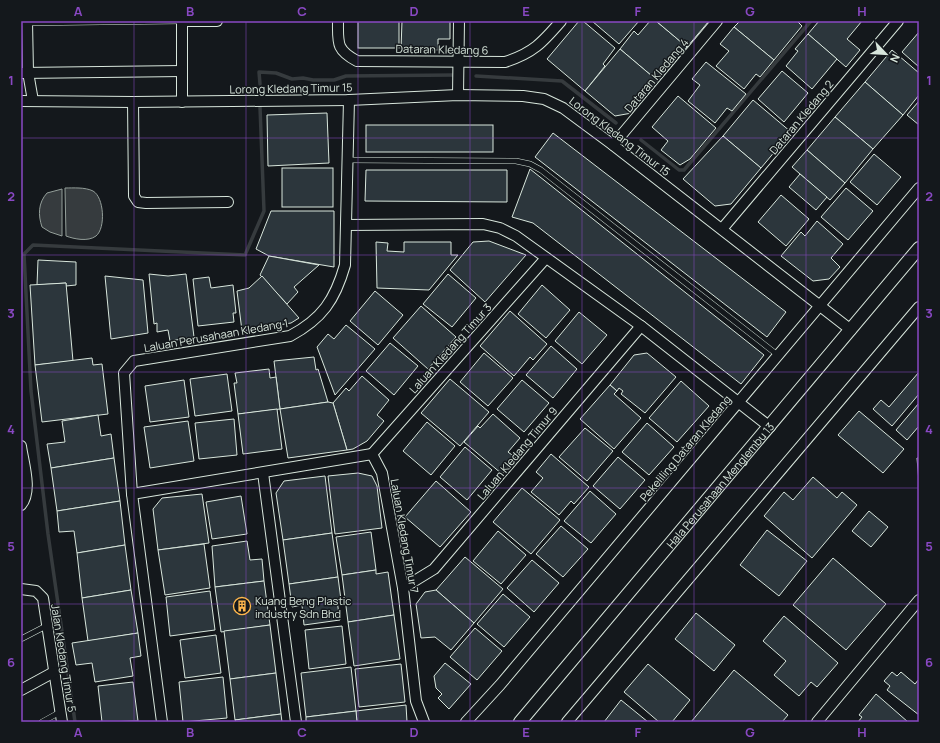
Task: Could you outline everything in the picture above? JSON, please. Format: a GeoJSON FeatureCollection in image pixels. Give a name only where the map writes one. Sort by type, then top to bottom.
{"type":"FeatureCollection","features":[{"type":"Feature","properties":{"kind":"street"},"geometry":{"type":"LineString","coordinates":[[182,102],[182,21],[217,21]]}},
{"type":"Feature","properties":{"kind":"street","name":"Dataran Kledang 6"},"geometry":{"type":"LineString","coordinates":[[338,21],[338,45],[346,55],[357,61],[505,62],[526,55],[545,40],[561,21]]}},
{"type":"Feature","properties":{"kind":"street"},"geometry":{"type":"LineString","coordinates":[[458,95],[460,61],[459,21]]}},
{"type":"Feature","properties":{"kind":"street","name":"Dataran Kledang 4"},"geometry":{"type":"LineString","coordinates":[[613,145],[717,21]]}},
{"type":"Feature","properties":{"kind":"street","name":"Dataran Kledang 2"},"geometry":{"type":"LineString","coordinates":[[722,229],[898,21]]}},
{"type":"Feature","properties":{"kind":"street"},"geometry":{"type":"LineString","coordinates":[[25,22],[24,73],[33,101]]}},
{"type":"Feature","properties":{"kind":"street"},"geometry":{"type":"LineString","coordinates":[[24,73],[182,71]]}},
{"type":"Feature","properties":{"kind":"street","name":"Lorong Kledang Timur 15"},"geometry":{"type":"LineString","coordinates":[[21,101],[182,102],[349,100],[458,95],[523,96],[544,99],[563,108],[613,145],[851,330]]}},
{"type":"Feature","properties":{"kind":"street","name":"Laluan Perusahaan Kledang 1"},"geometry":{"type":"LineString","coordinates":[[162,722],[132,494],[124,373],[134,361],[290,336],[308,326],[326,309],[339,288],[345,265],[349,100]]}},
{"type":"Feature","properties":{"kind":"street"},"geometry":{"type":"LineString","coordinates":[[132,102],[134,196],[138,202],[146,204],[228,202]]}},
{"type":"Feature","properties":{"kind":"street","name":"Pekeliling Dataran Kledang"},"geometry":{"type":"LineString","coordinates":[[466,722],[500,685],[919,188]]}},
{"type":"Feature","properties":{"kind":"street"},"geometry":{"type":"LineString","coordinates":[[346,225],[483,224],[500,228],[516,236],[641,326],[770,427]]}},
{"type":"Feature","properties":{"kind":"street","name":"Hala Perusahaan Menglembu 13"},"geometry":{"type":"LineString","coordinates":[[520,722],[770,427],[919,248]]}},
{"type":"Feature","properties":{"kind":"street","name":"Laluan Kledang Timur 3"},"geometry":{"type":"LineString","coordinates":[[372,454],[546,258]]}},
{"type":"Feature","properties":{"kind":"street"},"geometry":{"type":"LineString","coordinates":[[567,722],[919,307]]}},
{"type":"Feature","properties":{"kind":"street","name":"Laluan Kledang Timur 9"},"geometry":{"type":"LineString","coordinates":[[403,588],[434,569],[641,326]]}},
{"type":"Feature","properties":{"kind":"street"},"geometry":{"type":"LineString","coordinates":[[21,446],[27,486],[24,501],[21,505]]}},
{"type":"Feature","properties":{"kind":"street"},"geometry":{"type":"LineString","coordinates":[[132,494],[372,454]]}},
{"type":"Feature","properties":{"kind":"street","name":"Laluan Kledang Timur 7"},"geometry":{"type":"LineString","coordinates":[[372,454],[382,473],[403,588],[416,701],[424,722]]}},
{"type":"Feature","properties":{"kind":"street"},"geometry":{"type":"LineString","coordinates":[[263,473],[296,722]]}},
{"type":"Feature","properties":{"kind":"street","name":"Jalan Kledang Timur 5"},"geometry":{"type":"LineString","coordinates":[[21,589],[36,590],[43,598],[61,717]]}},
{"type":"Feature","properties":{"kind":"street"},"geometry":{"type":"LineString","coordinates":[[817,722],[919,600]]}},
{"type":"Feature","properties":{"kind":"street"},"geometry":{"type":"LineString","coordinates":[[21,690],[54,672]]}},
{"type":"Feature","properties":{"kind":"lane"},"geometry":{"type":"LineString","coordinates":[[25,22],[182,21]]}},
{"type":"Feature","properties":{"kind":"lane"},"geometry":{"type":"LineString","coordinates":[[348,160],[516,161],[530,164],[541,170],[778,356]]}},
{"type":"Feature","properties":{"kind":"lane"},"geometry":{"type":"LineString","coordinates":[[21,639],[48,625]]}},
{"type":"Feature","properties":{"kind":"lane"},"geometry":{"type":"LineString","coordinates":[[42,722],[61,717]]}},
{"type":"Feature","properties":{"kind":"shaded area"},"geometry":{"type":"Polygon","coordinates":[[[65,188],[79,188],[93,191],[100,199],[102,213],[101,226],[99,232],[93,238],[77,239],[66,236],[65,188]]]}},
{"type":"Feature","properties":{"kind":"shaded area"},"geometry":{"type":"Polygon","coordinates":[[[62,189],[62,236],[50,232],[42,227],[39,214],[40,205],[47,193],[62,189]]]}},
{"type":"Feature","properties":{"kind":"building"},"geometry":{"type":"Polygon","coordinates":[[[358,21],[399,21],[399,48],[358,48],[358,21]]]}},
{"type":"Feature","properties":{"kind":"building"},"geometry":{"type":"Polygon","coordinates":[[[402,21],[450,21],[450,39],[438,39],[438,50],[401,49],[402,21]]]}},
{"type":"Feature","properties":{"kind":"building"},"geometry":{"type":"Polygon","coordinates":[[[579,21],[583,21],[615,48],[603,64],[605,66],[585,91],[547,59],[579,21]]]}},
{"type":"Feature","properties":{"kind":"building"},"geometry":{"type":"Polygon","coordinates":[[[592,21],[639,21],[619,44],[592,21]]]}},
{"type":"Feature","properties":{"kind":"building"},"geometry":{"type":"Polygon","coordinates":[[[650,21],[656,21],[687,47],[659,82],[620,49],[634,31],[638,35],[650,21]]]}},
{"type":"Feature","properties":{"kind":"building"},"geometry":{"type":"Polygon","coordinates":[[[656,21],[709,21],[687,47],[656,21]]]}},
{"type":"Feature","properties":{"kind":"building"},"geometry":{"type":"Polygon","coordinates":[[[740,21],[797,21],[802,26],[774,60],[734,27],[740,21]]]}},
{"type":"Feature","properties":{"kind":"building"},"geometry":{"type":"Polygon","coordinates":[[[819,21],[862,21],[847,39],[860,50],[846,67],[808,34],[819,21]]]}},
{"type":"Feature","properties":{"kind":"building"},"geometry":{"type":"Polygon","coordinates":[[[734,27],[774,60],[760,77],[756,74],[744,89],[716,66],[729,51],[720,44],[734,27]]]}},
{"type":"Feature","properties":{"kind":"building"},"geometry":{"type":"Polygon","coordinates":[[[919,32],[919,67],[902,52],[919,32]]]}},
{"type":"Feature","properties":{"kind":"building"},"geometry":{"type":"Polygon","coordinates":[[[808,34],[837,59],[812,89],[786,66],[798,51],[795,49],[808,34]]]}},
{"type":"Feature","properties":{"kind":"building"},"geometry":{"type":"Polygon","coordinates":[[[620,49],[659,82],[632,113],[615,116],[585,91],[620,49]]]}},
{"type":"Feature","properties":{"kind":"building"},"geometry":{"type":"Polygon","coordinates":[[[892,50],[919,73],[919,95],[903,115],[865,82],[892,50]]]}},
{"type":"Feature","properties":{"kind":"building"},"geometry":{"type":"Polygon","coordinates":[[[706,62],[746,94],[732,111],[727,108],[715,123],[688,101],[700,85],[692,79],[706,62]]]}},
{"type":"Feature","properties":{"kind":"building"},"geometry":{"type":"Polygon","coordinates":[[[782,71],[808,93],[784,122],[758,99],[782,71]]]}},
{"type":"Feature","properties":{"kind":"building"},"geometry":{"type":"Polygon","coordinates":[[[865,82],[903,115],[873,149],[835,117],[865,82]]]}},
{"type":"Feature","properties":{"kind":"building"},"geometry":{"type":"Polygon","coordinates":[[[678,96],[716,128],[690,159],[680,165],[661,150],[668,141],[652,127],[678,96]]]}},
{"type":"Feature","properties":{"kind":"building"},"geometry":{"type":"Polygon","coordinates":[[[753,100],[791,132],[761,168],[723,136],[753,100]]]}},
{"type":"Feature","properties":{"kind":"building"},"geometry":{"type":"Polygon","coordinates":[[[919,101],[919,125],[907,115],[919,101]]]}},
{"type":"Feature","properties":{"kind":"building"},"geometry":{"type":"Polygon","coordinates":[[[327,113],[329,163],[268,166],[267,115],[327,113]]]}},
{"type":"Feature","properties":{"kind":"building"},"geometry":{"type":"Polygon","coordinates":[[[835,117],[873,149],[845,183],[807,150],[835,117]]]}},
{"type":"Feature","properties":{"kind":"building"},"geometry":{"type":"Polygon","coordinates":[[[366,125],[493,125],[493,152],[366,152],[366,125]]]}},
{"type":"Feature","properties":{"kind":"building"},"geometry":{"type":"Polygon","coordinates":[[[553,133],[786,312],[767,337],[535,157],[553,133]]]}},
{"type":"Feature","properties":{"kind":"building"},"geometry":{"type":"Polygon","coordinates":[[[723,136],[761,168],[731,204],[715,206],[683,179],[723,136]]]}},
{"type":"Feature","properties":{"kind":"building"},"geometry":{"type":"Polygon","coordinates":[[[807,150],[845,183],[830,200],[792,167],[807,150]]]}},
{"type":"Feature","properties":{"kind":"building"},"geometry":{"type":"Polygon","coordinates":[[[874,154],[901,177],[877,205],[850,182],[874,154]]]}},
{"type":"Feature","properties":{"kind":"building"},"geometry":{"type":"Polygon","coordinates":[[[282,168],[333,168],[333,207],[282,207],[282,168]]]}},
{"type":"Feature","properties":{"kind":"building"},"geometry":{"type":"Polygon","coordinates":[[[530,169],[764,355],[741,384],[533,223],[512,217],[530,169]]]}},
{"type":"Feature","properties":{"kind":"building"},"geometry":{"type":"Polygon","coordinates":[[[366,170],[507,170],[507,202],[365,201],[366,170]]]}},
{"type":"Feature","properties":{"kind":"building"},"geometry":{"type":"Polygon","coordinates":[[[800,174],[827,197],[816,210],[789,187],[800,174]]]}},
{"type":"Feature","properties":{"kind":"building"},"geometry":{"type":"Polygon","coordinates":[[[846,188],[873,211],[848,240],[821,217],[846,188]]]}},
{"type":"Feature","properties":{"kind":"building"},"geometry":{"type":"Polygon","coordinates":[[[781,195],[809,219],[786,246],[758,222],[781,195]]]}},
{"type":"Feature","properties":{"kind":"building"},"geometry":{"type":"Polygon","coordinates":[[[271,211],[334,211],[334,267],[269,256],[256,249],[271,211]]]}},
{"type":"Feature","properties":{"kind":"building"},"geometry":{"type":"Polygon","coordinates":[[[817,221],[843,244],[831,258],[840,267],[829,279],[813,281],[781,256],[801,232],[805,236],[817,221]]]}},
{"type":"Feature","properties":{"kind":"building"},"geometry":{"type":"Polygon","coordinates":[[[489,241],[526,255],[485,302],[450,270],[473,242],[489,241]]]}},
{"type":"Feature","properties":{"kind":"building"},"geometry":{"type":"Polygon","coordinates":[[[376,242],[388,243],[387,251],[404,252],[404,242],[451,242],[451,255],[458,255],[429,290],[377,288],[376,242]]]}},
{"type":"Feature","properties":{"kind":"building"},"geometry":{"type":"Polygon","coordinates":[[[269,256],[319,265],[294,287],[298,292],[287,304],[260,275],[269,256]]]}},
{"type":"Feature","properties":{"kind":"building"},"geometry":{"type":"Polygon","coordinates":[[[38,260],[76,262],[76,285],[66,286],[66,283],[37,285],[38,260]]]}},
{"type":"Feature","properties":{"kind":"building"},"geometry":{"type":"Polygon","coordinates":[[[149,274],[168,276],[186,274],[194,337],[170,341],[168,330],[157,332],[157,323],[154,324],[149,274]]]}},
{"type":"Feature","properties":{"kind":"building"},"geometry":{"type":"Polygon","coordinates":[[[448,274],[476,298],[452,327],[423,304],[448,274]]]}},
{"type":"Feature","properties":{"kind":"building"},"geometry":{"type":"Polygon","coordinates":[[[105,276],[143,280],[148,333],[111,339],[105,276]]]}},
{"type":"Feature","properties":{"kind":"building"},"geometry":{"type":"Polygon","coordinates":[[[262,276],[299,318],[291,323],[242,331],[237,291],[249,288],[262,276]]]}},
{"type":"Feature","properties":{"kind":"building"},"geometry":{"type":"Polygon","coordinates":[[[209,277],[211,288],[233,285],[236,313],[233,313],[234,322],[198,326],[193,279],[209,277]]]}},
{"type":"Feature","properties":{"kind":"building"},"geometry":{"type":"Polygon","coordinates":[[[66,283],[73,361],[35,365],[30,285],[66,283]]]}},
{"type":"Feature","properties":{"kind":"building"},"geometry":{"type":"Polygon","coordinates":[[[542,285],[570,310],[546,338],[518,314],[542,285]]]}},
{"type":"Feature","properties":{"kind":"building"},"geometry":{"type":"Polygon","coordinates":[[[375,291],[403,315],[378,345],[350,321],[375,291]]]}},
{"type":"Feature","properties":{"kind":"building"},"geometry":{"type":"Polygon","coordinates":[[[421,306],[456,337],[428,369],[393,338],[421,306]]]}},
{"type":"Feature","properties":{"kind":"building"},"geometry":{"type":"Polygon","coordinates":[[[510,311],[547,344],[533,360],[530,357],[514,376],[480,346],[510,311]]]}},
{"type":"Feature","properties":{"kind":"building"},"geometry":{"type":"Polygon","coordinates":[[[579,312],[607,335],[582,364],[555,341],[579,312]]]}},
{"type":"Feature","properties":{"kind":"building"},"geometry":{"type":"Polygon","coordinates":[[[346,325],[375,349],[335,395],[317,347],[328,334],[334,339],[346,325]]]}},
{"type":"Feature","properties":{"kind":"building"},"geometry":{"type":"Polygon","coordinates":[[[390,343],[418,366],[394,395],[366,371],[390,343]]]}},
{"type":"Feature","properties":{"kind":"building"},"geometry":{"type":"Polygon","coordinates":[[[551,346],[577,369],[553,398],[526,375],[551,346]]]}},
{"type":"Feature","properties":{"kind":"building"},"geometry":{"type":"Polygon","coordinates":[[[484,353],[513,378],[488,406],[460,382],[484,353]]]}},
{"type":"Feature","properties":{"kind":"building"},"geometry":{"type":"Polygon","coordinates":[[[647,353],[676,377],[645,413],[621,394],[623,391],[619,388],[617,391],[610,385],[634,355],[647,353]]]}},
{"type":"Feature","properties":{"kind":"building"},"geometry":{"type":"Polygon","coordinates":[[[314,357],[316,370],[318,369],[328,402],[280,409],[274,361],[314,357]]]}},
{"type":"Feature","properties":{"kind":"building"},"geometry":{"type":"Polygon","coordinates":[[[92,358],[93,365],[102,364],[108,414],[42,422],[35,365],[92,358]]]}},
{"type":"Feature","properties":{"kind":"building"},"geometry":{"type":"Polygon","coordinates":[[[269,369],[270,378],[276,377],[280,409],[238,414],[234,383],[237,383],[235,373],[269,369]]]}},
{"type":"Feature","properties":{"kind":"building"},"geometry":{"type":"Polygon","coordinates":[[[919,372],[919,394],[892,426],[873,409],[881,400],[889,407],[919,372]]]}},
{"type":"Feature","properties":{"kind":"building"},"geometry":{"type":"Polygon","coordinates":[[[227,374],[232,411],[195,416],[190,379],[227,374]]]}},
{"type":"Feature","properties":{"kind":"building"},"geometry":{"type":"Polygon","coordinates":[[[362,376],[389,400],[377,415],[384,421],[367,441],[353,449],[347,450],[333,403],[346,388],[349,391],[362,376]]]}},
{"type":"Feature","properties":{"kind":"building"},"geometry":{"type":"Polygon","coordinates":[[[450,379],[489,412],[460,446],[421,413],[450,379]]]}},
{"type":"Feature","properties":{"kind":"building"},"geometry":{"type":"Polygon","coordinates":[[[184,380],[189,417],[150,422],[145,386],[184,380]]]}},
{"type":"Feature","properties":{"kind":"building"},"geometry":{"type":"Polygon","coordinates":[[[522,380],[549,403],[524,432],[497,409],[522,380]]]}},
{"type":"Feature","properties":{"kind":"building"},"geometry":{"type":"Polygon","coordinates":[[[681,381],[709,406],[677,442],[649,418],[681,381]]]}},
{"type":"Feature","properties":{"kind":"building"},"geometry":{"type":"Polygon","coordinates":[[[610,385],[617,391],[614,394],[641,418],[614,449],[580,419],[610,385]]]}},
{"type":"Feature","properties":{"kind":"building"},"geometry":{"type":"Polygon","coordinates":[[[328,402],[333,403],[347,450],[288,458],[280,409],[328,402]]]}},
{"type":"Feature","properties":{"kind":"building"},"geometry":{"type":"Polygon","coordinates":[[[919,403],[919,426],[907,440],[896,430],[919,403]]]}},
{"type":"Feature","properties":{"kind":"building"},"geometry":{"type":"Polygon","coordinates":[[[277,409],[282,449],[243,454],[238,414],[277,409]]]}},
{"type":"Feature","properties":{"kind":"building"},"geometry":{"type":"Polygon","coordinates":[[[859,411],[904,449],[883,473],[838,435],[859,411]]]}},
{"type":"Feature","properties":{"kind":"building"},"geometry":{"type":"Polygon","coordinates":[[[493,414],[520,438],[508,452],[516,458],[502,474],[464,442],[478,426],[480,428],[493,414]]]}},
{"type":"Feature","properties":{"kind":"building"},"geometry":{"type":"Polygon","coordinates":[[[98,415],[101,436],[111,434],[114,458],[51,468],[47,444],[65,442],[62,421],[98,415]]]}},
{"type":"Feature","properties":{"kind":"building"},"geometry":{"type":"Polygon","coordinates":[[[234,419],[237,455],[199,459],[195,423],[234,419]]]}},
{"type":"Feature","properties":{"kind":"building"},"geometry":{"type":"Polygon","coordinates":[[[188,421],[194,461],[150,468],[144,427],[188,421]]]}},
{"type":"Feature","properties":{"kind":"building"},"geometry":{"type":"Polygon","coordinates":[[[427,422],[455,446],[431,475],[403,451],[427,422]]]}},
{"type":"Feature","properties":{"kind":"building"},"geometry":{"type":"Polygon","coordinates":[[[647,423],[674,447],[649,475],[622,452],[647,423]]]}},
{"type":"Feature","properties":{"kind":"building"},"geometry":{"type":"Polygon","coordinates":[[[585,428],[613,451],[587,481],[559,457],[585,428]]]}},
{"type":"Feature","properties":{"kind":"building"},"geometry":{"type":"Polygon","coordinates":[[[465,447],[492,470],[467,500],[440,477],[465,447]]]}},
{"type":"Feature","properties":{"kind":"building"},"geometry":{"type":"Polygon","coordinates":[[[551,454],[589,487],[574,504],[571,501],[559,515],[531,492],[543,478],[536,472],[551,454]]]}},
{"type":"Feature","properties":{"kind":"building"},"geometry":{"type":"Polygon","coordinates":[[[618,457],[645,480],[620,509],[593,486],[618,457]]]}},
{"type":"Feature","properties":{"kind":"building"},"geometry":{"type":"Polygon","coordinates":[[[114,458],[120,501],[57,511],[51,468],[114,458]]]}},
{"type":"Feature","properties":{"kind":"building"},"geometry":{"type":"Polygon","coordinates":[[[917,458],[919,458],[919,482],[917,458]]]}},
{"type":"Feature","properties":{"kind":"building"},"geometry":{"type":"Polygon","coordinates":[[[358,473],[372,476],[377,486],[382,528],[335,534],[328,476],[358,473]]]}},
{"type":"Feature","properties":{"kind":"building"},"geometry":{"type":"Polygon","coordinates":[[[325,476],[332,533],[283,540],[276,493],[284,481],[325,476]]]}},
{"type":"Feature","properties":{"kind":"building"},"geometry":{"type":"Polygon","coordinates":[[[813,477],[837,498],[842,492],[857,505],[812,558],[764,516],[784,492],[793,500],[813,477]]]}},
{"type":"Feature","properties":{"kind":"building"},"geometry":{"type":"Polygon","coordinates":[[[436,481],[471,512],[440,547],[405,517],[436,481]]]}},
{"type":"Feature","properties":{"kind":"building"},"geometry":{"type":"Polygon","coordinates":[[[522,488],[560,520],[531,554],[493,522],[522,488]]]}},
{"type":"Feature","properties":{"kind":"building"},"geometry":{"type":"Polygon","coordinates":[[[590,491],[616,514],[591,543],[564,521],[590,491]]]}},
{"type":"Feature","properties":{"kind":"building"},"geometry":{"type":"Polygon","coordinates":[[[202,494],[209,543],[158,550],[153,509],[162,498],[202,494]]]}},
{"type":"Feature","properties":{"kind":"building"},"geometry":{"type":"Polygon","coordinates":[[[241,496],[247,534],[212,539],[206,502],[241,496]]]}},
{"type":"Feature","properties":{"kind":"building"},"geometry":{"type":"Polygon","coordinates":[[[120,501],[125,545],[77,553],[74,531],[59,532],[57,511],[120,501]]]}},
{"type":"Feature","properties":{"kind":"building"},"geometry":{"type":"Polygon","coordinates":[[[869,511],[888,527],[871,547],[852,531],[869,511]]]}},
{"type":"Feature","properties":{"kind":"building"},"geometry":{"type":"Polygon","coordinates":[[[561,526],[588,549],[563,577],[536,554],[561,526]]]}},
{"type":"Feature","properties":{"kind":"building"},"geometry":{"type":"Polygon","coordinates":[[[767,530],[807,561],[779,596],[740,565],[767,530]]]}},
{"type":"Feature","properties":{"kind":"building"},"geometry":{"type":"Polygon","coordinates":[[[498,531],[526,555],[501,584],[473,561],[498,531]]]}},
{"type":"Feature","properties":{"kind":"building"},"geometry":{"type":"Polygon","coordinates":[[[371,532],[376,570],[342,575],[336,537],[371,532]]]}},
{"type":"Feature","properties":{"kind":"building"},"geometry":{"type":"Polygon","coordinates":[[[332,533],[338,577],[289,584],[283,540],[332,533]]]}},
{"type":"Feature","properties":{"kind":"building"},"geometry":{"type":"Polygon","coordinates":[[[247,541],[250,560],[262,559],[264,581],[215,587],[212,546],[247,541]]]}},
{"type":"Feature","properties":{"kind":"building"},"geometry":{"type":"Polygon","coordinates":[[[204,544],[210,588],[165,595],[158,550],[204,544]]]}},
{"type":"Feature","properties":{"kind":"building"},"geometry":{"type":"Polygon","coordinates":[[[125,545],[131,590],[82,598],[77,553],[125,545]]]}},
{"type":"Feature","properties":{"kind":"building"},"geometry":{"type":"Polygon","coordinates":[[[465,557],[503,589],[474,623],[436,590],[465,557]]]}},
{"type":"Feature","properties":{"kind":"building"},"geometry":{"type":"Polygon","coordinates":[[[833,558],[886,604],[846,650],[793,605],[833,558]]]}},
{"type":"Feature","properties":{"kind":"building"},"geometry":{"type":"Polygon","coordinates":[[[532,560],[559,583],[534,612],[507,588],[532,560]]]}},
{"type":"Feature","properties":{"kind":"building"},"geometry":{"type":"Polygon","coordinates":[[[376,570],[376,574],[388,572],[394,615],[348,622],[342,575],[376,570]]]}},
{"type":"Feature","properties":{"kind":"building"},"geometry":{"type":"Polygon","coordinates":[[[338,577],[341,600],[337,601],[340,620],[304,625],[302,605],[292,607],[289,584],[338,577]]]}},
{"type":"Feature","properties":{"kind":"building","name":"Kuang Beng Plastic industry Sdn Bhd"},"geometry":{"type":"Polygon","coordinates":[[[264,581],[270,625],[221,632],[215,587],[264,581]]]}},
{"type":"Feature","properties":{"kind":"building"},"geometry":{"type":"Polygon","coordinates":[[[131,590],[138,633],[88,641],[82,598],[131,590]]]}},
{"type":"Feature","properties":{"kind":"building"},"geometry":{"type":"Polygon","coordinates":[[[436,590],[474,623],[451,650],[435,637],[421,638],[416,604],[425,592],[436,590]]]}},
{"type":"Feature","properties":{"kind":"building"},"geometry":{"type":"Polygon","coordinates":[[[210,591],[215,630],[170,636],[166,597],[210,591]]]}},
{"type":"Feature","properties":{"kind":"building"},"geometry":{"type":"Polygon","coordinates":[[[503,594],[530,617],[504,647],[477,624],[503,594]]]}},
{"type":"Feature","properties":{"kind":"building"},"geometry":{"type":"Polygon","coordinates":[[[696,613],[735,645],[714,671],[675,639],[696,613]]]}},
{"type":"Feature","properties":{"kind":"building"},"geometry":{"type":"Polygon","coordinates":[[[394,615],[400,659],[354,666],[348,622],[394,615]]]}},
{"type":"Feature","properties":{"kind":"building"},"geometry":{"type":"Polygon","coordinates":[[[784,616],[838,663],[817,687],[811,682],[799,696],[774,675],[786,661],[763,641],[784,616]]]}},
{"type":"Feature","properties":{"kind":"building"},"geometry":{"type":"Polygon","coordinates":[[[270,625],[276,673],[230,679],[224,631],[270,625]]]}},
{"type":"Feature","properties":{"kind":"building"},"geometry":{"type":"Polygon","coordinates":[[[342,626],[346,664],[309,669],[305,630],[342,626]]]}},
{"type":"Feature","properties":{"kind":"building"},"geometry":{"type":"Polygon","coordinates":[[[475,628],[502,651],[477,680],[450,657],[475,628]]]}},
{"type":"Feature","properties":{"kind":"building"},"geometry":{"type":"Polygon","coordinates":[[[138,633],[141,656],[130,658],[133,676],[95,682],[92,663],[76,665],[72,643],[138,633]]]}},
{"type":"Feature","properties":{"kind":"building"},"geometry":{"type":"Polygon","coordinates":[[[216,635],[221,673],[185,678],[180,640],[216,635]]]}},
{"type":"Feature","properties":{"kind":"building"},"geometry":{"type":"Polygon","coordinates":[[[445,663],[471,684],[449,709],[438,698],[442,694],[436,688],[434,676],[445,663]]]}},
{"type":"Feature","properties":{"kind":"building"},"geometry":{"type":"Polygon","coordinates":[[[401,664],[405,702],[359,707],[355,669],[401,664]]]}},
{"type":"Feature","properties":{"kind":"building"},"geometry":{"type":"Polygon","coordinates":[[[648,664],[690,700],[672,722],[659,722],[624,692],[648,664]]]}},
{"type":"Feature","properties":{"kind":"building"},"geometry":{"type":"Polygon","coordinates":[[[351,667],[356,711],[306,717],[301,673],[351,667]]]}},
{"type":"Feature","properties":{"kind":"building"},"geometry":{"type":"Polygon","coordinates":[[[734,670],[788,715],[782,722],[691,722],[734,670]]]}},
{"type":"Feature","properties":{"kind":"building"},"geometry":{"type":"Polygon","coordinates":[[[892,672],[897,676],[901,672],[915,684],[919,679],[919,715],[887,690],[890,686],[884,681],[892,672]]]}},
{"type":"Feature","properties":{"kind":"building"},"geometry":{"type":"Polygon","coordinates":[[[276,673],[281,714],[235,720],[230,679],[276,673]]]}},
{"type":"Feature","properties":{"kind":"building"},"geometry":{"type":"Polygon","coordinates":[[[223,677],[227,718],[183,722],[179,682],[223,677]]]}},
{"type":"Feature","properties":{"kind":"building"},"geometry":{"type":"Polygon","coordinates":[[[133,682],[138,721],[102,722],[98,686],[133,682]]]}},
{"type":"Feature","properties":{"kind":"building"},"geometry":{"type":"Polygon","coordinates":[[[876,694],[908,722],[858,722],[862,717],[859,715],[876,694]]]}},
{"type":"Feature","properties":{"kind":"building"},"geometry":{"type":"Polygon","coordinates":[[[621,700],[648,722],[604,722],[621,700]]]}},
{"type":"Feature","properties":{"kind":"building"},"geometry":{"type":"Polygon","coordinates":[[[406,705],[407,722],[357,722],[356,711],[406,705]]]}},
{"type":"Feature","properties":{"kind":"building"},"geometry":{"type":"Polygon","coordinates":[[[356,711],[357,722],[306,722],[306,717],[356,711]]]}},
{"type":"Feature","properties":{"kind":"building"},"geometry":{"type":"Polygon","coordinates":[[[281,714],[282,722],[236,722],[235,720],[281,714]]]}},
{"type":"Feature","properties":{"kind":"waterway"},"geometry":{"type":"LineString","coordinates":[[641,140],[679,170],[684,170],[811,21]]}},
{"type":"Feature","properties":{"kind":"waterway"},"geometry":{"type":"LineString","coordinates":[[260,84],[259,72],[276,73],[292,79],[303,78],[313,80],[334,80],[346,76],[454,75]]}},
{"type":"Feature","properties":{"kind":"waterway"},"geometry":{"type":"LineString","coordinates":[[476,76],[562,81],[616,123]]}},
{"type":"Feature","properties":{"kind":"waterway"},"geometry":{"type":"LineString","coordinates":[[75,722],[48,534],[31,391],[24,254],[33,245],[245,255],[264,211],[260,107]]}},
{"type":"Feature","properties":{"kind":"place","name":"Kuang Beng Plastic industry Sdn Bhd"},"geometry":{"type":"Point","coordinates":[242,606]}}]}
